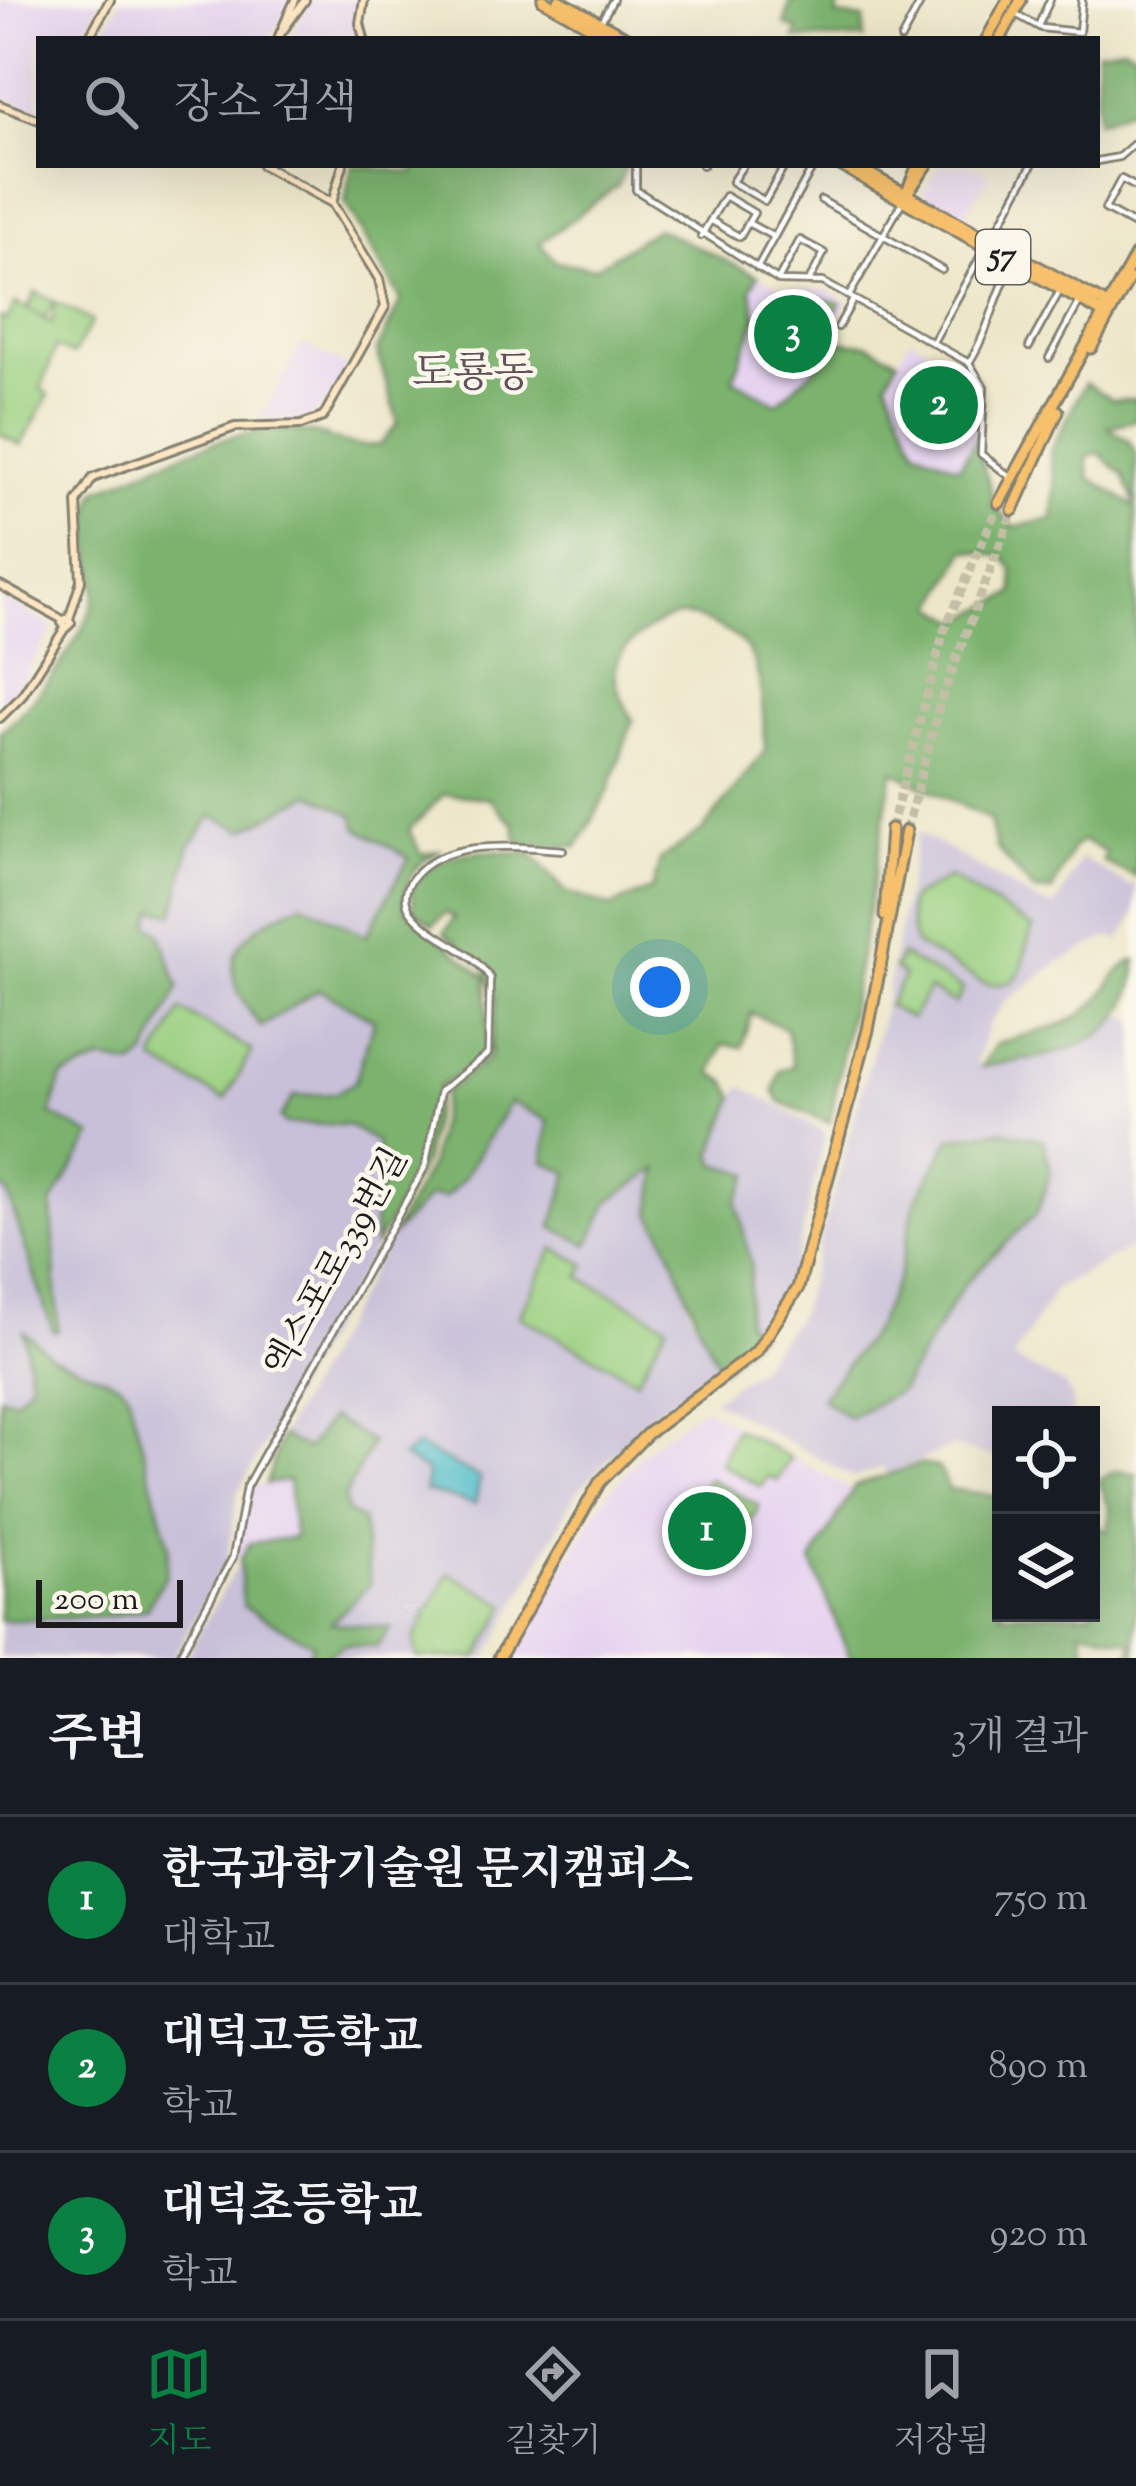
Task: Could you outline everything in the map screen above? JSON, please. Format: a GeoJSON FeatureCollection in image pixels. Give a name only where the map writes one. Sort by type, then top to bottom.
{"type":"FeatureCollection","features":[{"type":"Feature","properties":{"kind":"main road"},"geometry":{"type":"LineString","coordinates":[[544,0],[609,36]]}},
{"type":"Feature","properties":{"kind":"main road"},"geometry":{"type":"LineString","coordinates":[[560,0],[624,36]]}},
{"type":"Feature","properties":{"kind":"main road"},"geometry":{"type":"LineString","coordinates":[[989,36],[1008,0]]}},
{"type":"Feature","properties":{"kind":"main road"},"geometry":{"type":"LineString","coordinates":[[1002,36],[1021,0]]}},
{"type":"Feature","properties":{"kind":"main road","name":"57"},"geometry":{"type":"LineString","coordinates":[[846,168],[1107,311]]}},
{"type":"Feature","properties":{"kind":"main road","name":"57"},"geometry":{"type":"LineString","coordinates":[[858,168],[1060,290],[1107,311]]}},
{"type":"Feature","properties":{"kind":"main road"},"geometry":{"type":"LineString","coordinates":[[905,198],[920,168]]}},
{"type":"Feature","properties":{"kind":"main road"},"geometry":{"type":"LineString","coordinates":[[905,198],[921,168]]}},
{"type":"Feature","properties":{"kind":"main road"},"geometry":{"type":"LineString","coordinates":[[918,180],[924,205]]}},
{"type":"Feature","properties":{"kind":"main road"},"geometry":{"type":"LineString","coordinates":[[999,503],[1136,255]]}},
{"type":"Feature","properties":{"kind":"main road"},"geometry":{"type":"LineString","coordinates":[[1013,510],[1107,311],[1136,268]]}},
{"type":"Feature","properties":{"kind":"main road"},"geometry":{"type":"LineString","coordinates":[[882,958],[891,829]]}},
{"type":"Feature","properties":{"kind":"main road"},"geometry":{"type":"LineString","coordinates":[[499,1658],[592,1492],[620,1458],[742,1366],[784,1315],[808,1253],[882,958],[906,831]]}},
{"type":"Feature","properties":{"kind":"street"},"geometry":{"type":"LineString","coordinates":[[90,36],[110,0]]}},
{"type":"Feature","properties":{"kind":"street"},"geometry":{"type":"LineString","coordinates":[[279,36],[299,0]]}},
{"type":"Feature","properties":{"kind":"street"},"geometry":{"type":"LineString","coordinates":[[363,36],[364,0]]}},
{"type":"Feature","properties":{"kind":"street"},"geometry":{"type":"LineString","coordinates":[[600,23],[614,0]]}},
{"type":"Feature","properties":{"kind":"street"},"geometry":{"type":"LineString","coordinates":[[903,36],[922,0]]}},
{"type":"Feature","properties":{"kind":"street"},"geometry":{"type":"LineString","coordinates":[[1038,26],[1051,0]]}},
{"type":"Feature","properties":{"kind":"street"},"geometry":{"type":"LineString","coordinates":[[1014,13],[1038,26],[1079,32],[1082,0]]}},
{"type":"Feature","properties":{"kind":"street"},"geometry":{"type":"LineString","coordinates":[[0,105],[36,119]]}},
{"type":"Feature","properties":{"kind":"street"},"geometry":{"type":"LineString","coordinates":[[1100,160],[1119,157],[1136,142]]}},
{"type":"Feature","properties":{"kind":"street"},"geometry":{"type":"LineString","coordinates":[[0,718],[21,698],[66,622],[82,581],[77,502],[93,478],[235,427],[301,424],[331,410],[386,307],[379,279],[332,203],[268,168]]}},
{"type":"Feature","properties":{"kind":"street"},"geometry":{"type":"LineString","coordinates":[[332,203],[342,168]]}},
{"type":"Feature","properties":{"kind":"street"},"geometry":{"type":"LineString","coordinates":[[636,168],[636,190],[701,236],[778,280],[809,281],[852,297],[969,363],[984,387],[981,454],[1013,479]]}},
{"type":"Feature","properties":{"kind":"street"},"geometry":{"type":"LineString","coordinates":[[740,168],[733,182],[765,201],[783,168]]}},
{"type":"Feature","properties":{"kind":"street"},"geometry":{"type":"LineString","coordinates":[[757,268],[812,168]]}},
{"type":"Feature","properties":{"kind":"street"},"geometry":{"type":"LineString","coordinates":[[932,342],[1030,168]]}},
{"type":"Feature","properties":{"kind":"street"},"geometry":{"type":"LineString","coordinates":[[1136,188],[1121,179],[1105,209],[1136,226]]}},
{"type":"Feature","properties":{"kind":"street"},"geometry":{"type":"LineString","coordinates":[[701,236],[724,196],[754,213],[740,236],[711,220]]}},
{"type":"Feature","properties":{"kind":"street"},"geometry":{"type":"LineString","coordinates":[[838,327],[905,198]]}},
{"type":"Feature","properties":{"kind":"street"},"geometry":{"type":"LineString","coordinates":[[821,200],[942,270]]}},
{"type":"Feature","properties":{"kind":"street"},"geometry":{"type":"LineString","coordinates":[[748,223],[774,237]]}},
{"type":"Feature","properties":{"kind":"street"},"geometry":{"type":"LineString","coordinates":[[778,280],[800,240],[824,253],[809,281]]}},
{"type":"Feature","properties":{"kind":"street"},"geometry":{"type":"LineString","coordinates":[[969,363],[987,334],[992,301],[1013,263]]}},
{"type":"Feature","properties":{"kind":"street"},"geometry":{"type":"LineString","coordinates":[[1029,347],[1060,290]]}},
{"type":"Feature","properties":{"kind":"street"},"geometry":{"type":"LineString","coordinates":[[1049,358],[1080,301]]}},
{"type":"Feature","properties":{"kind":"street"},"geometry":{"type":"LineString","coordinates":[[0,585],[66,622]]}},
{"type":"Feature","properties":{"kind":"street","name":"엑스포로339번길"},"geometry":{"type":"LineString","coordinates":[[178,1658],[233,1557],[246,1486],[424,1167],[440,1091],[481,1065],[490,1048],[490,978],[472,958],[413,914],[406,890],[426,864],[449,853],[563,850]]}},
{"type":"Feature","properties":{"kind":"shaded area"},"geometry":{"type":"Polygon","coordinates":[[[0,0],[101,0],[81,36],[36,36],[36,110],[30,111],[0,94],[0,0]]]}},
{"type":"Feature","properties":{"kind":"shaded area"},"geometry":{"type":"Polygon","coordinates":[[[121,0],[292,0],[272,36],[101,36],[121,0]]]}},
{"type":"Feature","properties":{"kind":"shaded area"},"geometry":{"type":"Polygon","coordinates":[[[311,0],[361,0],[354,12],[358,36],[291,36],[311,0]]]}},
{"type":"Feature","properties":{"kind":"shaded area"},"geometry":{"type":"Polygon","coordinates":[[[939,168],[978,168],[989,174],[962,221],[926,198],[924,191],[939,168]]]}},
{"type":"Feature","properties":{"kind":"shaded area"},"geometry":{"type":"Polygon","coordinates":[[[758,276],[781,287],[826,290],[847,302],[837,325],[840,328],[820,363],[777,403],[733,379],[757,318],[751,289],[758,276]]]}},
{"type":"Feature","properties":{"kind":"shaded area"},"geometry":{"type":"Polygon","coordinates":[[[911,338],[980,382],[978,435],[959,467],[916,449],[887,380],[911,338]]]}},
{"type":"Feature","properties":{"kind":"shaded area"},"geometry":{"type":"Polygon","coordinates":[[[303,344],[348,367],[329,403],[305,420],[259,420],[303,344]]]}},
{"type":"Feature","properties":{"kind":"shaded area"},"geometry":{"type":"Polygon","coordinates":[[[3,598],[54,627],[6,706],[0,703],[3,598]]]}},
{"type":"Feature","properties":{"kind":"shaded area"},"geometry":{"type":"Polygon","coordinates":[[[311,794],[355,816],[357,828],[410,857],[366,936],[251,929],[232,970],[261,1027],[319,989],[374,1020],[355,1082],[335,1094],[294,1096],[287,1124],[348,1125],[376,1142],[385,1176],[374,1205],[375,1246],[238,1492],[226,1562],[173,1658],[0,1658],[0,1621],[112,1616],[169,1547],[128,1393],[119,1383],[53,1357],[25,1334],[30,1382],[16,1399],[0,1396],[0,1187],[7,1191],[53,1331],[52,1204],[92,1137],[51,1114],[62,1077],[103,1060],[133,1066],[160,932],[149,925],[154,909],[175,914],[190,845],[212,815],[244,830],[311,794]]]}},
{"type":"Feature","properties":{"kind":"shaded area"},"geometry":{"type":"Polygon","coordinates":[[[918,832],[1042,904],[1056,906],[1081,858],[1131,887],[1136,881],[1136,912],[1120,940],[1106,938],[1060,962],[1006,1001],[989,1023],[976,1063],[981,1067],[1088,1045],[1122,1014],[1136,1022],[1136,1245],[1055,1289],[1013,1359],[1065,1386],[1072,1406],[992,1406],[992,1457],[952,1447],[887,1474],[883,1467],[854,1478],[713,1400],[757,1368],[800,1313],[882,1018],[918,832]]]}},
{"type":"Feature","properties":{"kind":"shaded area"},"geometry":{"type":"Polygon","coordinates":[[[742,1086],[826,1133],[791,1278],[759,1332],[745,1323],[751,1265],[727,1168],[716,1165],[713,1153],[725,1111],[742,1086]]]}},
{"type":"Feature","properties":{"kind":"shaded area"},"geometry":{"type":"Polygon","coordinates":[[[510,1102],[549,1121],[569,1172],[552,1227],[588,1244],[609,1200],[658,1167],[652,1213],[672,1245],[690,1312],[722,1369],[658,1408],[578,1491],[487,1658],[322,1658],[344,1645],[367,1648],[390,1628],[329,1624],[347,1512],[344,1498],[307,1449],[281,1436],[389,1238],[491,1136],[510,1102]]]}},
{"type":"Feature","properties":{"kind":"shaded area"},"geometry":{"type":"Polygon","coordinates":[[[703,1407],[851,1490],[812,1562],[850,1658],[512,1658],[603,1499],[650,1446],[703,1407]]]}},
{"type":"Feature","properties":{"kind":"shaded area"},"geometry":{"type":"Polygon","coordinates":[[[288,1480],[295,1538],[250,1543],[234,1563],[242,1507],[253,1486],[288,1480]]]}},
{"type":"Feature","properties":{"kind":"shaded area"},"geometry":{"type":"Polygon","coordinates":[[[240,1560],[243,1606],[313,1644],[306,1658],[185,1658],[240,1560]]]}},
{"type":"Feature","properties":{"kind":"green space"},"geometry":{"type":"Polygon","coordinates":[[[790,0],[839,0],[837,16],[864,19],[864,36],[796,36],[798,30],[785,25],[790,0]]]}},
{"type":"Feature","properties":{"kind":"green space"},"geometry":{"type":"Polygon","coordinates":[[[1124,46],[1136,52],[1136,107],[1100,120],[1100,50],[1124,46]]]}},
{"type":"Feature","properties":{"kind":"green space"},"geometry":{"type":"Polygon","coordinates":[[[351,168],[414,173],[417,168],[625,168],[618,185],[540,243],[556,262],[595,268],[657,228],[758,276],[751,289],[757,317],[733,379],[777,403],[820,363],[833,341],[868,344],[898,360],[887,381],[916,448],[959,467],[978,435],[993,505],[1014,527],[1053,519],[1050,452],[1085,383],[1113,400],[1136,399],[1136,420],[1108,427],[1129,441],[1136,454],[1136,505],[1123,475],[1099,453],[1087,457],[1089,477],[1136,507],[1136,877],[1103,862],[1105,852],[1083,841],[1073,847],[1052,891],[1035,892],[996,848],[990,820],[893,771],[830,1123],[779,1101],[774,1091],[780,1071],[793,1066],[786,1029],[751,1013],[742,1047],[723,1044],[712,1073],[727,1082],[735,1097],[713,1153],[716,1164],[750,1174],[737,1202],[751,1265],[746,1322],[759,1332],[722,1369],[651,1213],[658,1169],[609,1201],[589,1245],[552,1227],[569,1173],[544,1161],[548,1121],[510,1102],[463,1179],[445,1198],[430,1196],[389,1238],[429,1167],[445,1092],[490,1058],[496,1000],[484,965],[444,933],[454,918],[446,913],[433,925],[414,910],[412,886],[451,857],[498,852],[532,854],[566,892],[611,907],[652,889],[660,860],[703,830],[765,751],[761,694],[749,652],[729,633],[695,618],[680,616],[662,622],[632,642],[619,659],[616,681],[633,720],[609,790],[577,847],[518,844],[514,824],[488,798],[444,794],[409,830],[421,854],[442,850],[412,874],[405,891],[406,911],[486,977],[488,1049],[485,1057],[439,1087],[423,1163],[375,1246],[374,1206],[385,1176],[376,1142],[348,1125],[286,1124],[280,1118],[294,1096],[334,1094],[355,1082],[374,1020],[319,989],[261,1027],[245,1004],[233,967],[246,938],[303,903],[366,936],[409,858],[357,828],[355,816],[311,794],[244,830],[212,816],[190,845],[174,914],[154,910],[149,924],[160,932],[179,987],[146,1056],[133,1066],[103,1060],[62,1077],[51,1114],[92,1136],[52,1204],[58,1331],[53,1332],[7,1192],[0,1187],[0,731],[27,707],[58,668],[92,607],[90,515],[98,490],[173,457],[254,432],[307,432],[347,444],[380,445],[398,423],[377,351],[401,300],[345,203],[351,168]],[[966,550],[936,606],[960,621],[1014,593],[1013,571],[1004,557],[966,550]]]}},
{"type":"Feature","properties":{"kind":"green space"},"geometry":{"type":"Polygon","coordinates":[[[36,292],[92,321],[73,355],[56,347],[41,389],[49,395],[21,445],[0,434],[0,317],[7,320],[16,303],[30,311],[36,292]]]}},
{"type":"Feature","properties":{"kind":"green space"},"geometry":{"type":"Polygon","coordinates":[[[796,294],[840,303],[813,347],[776,327],[796,294]]]}},
{"type":"Feature","properties":{"kind":"green space"},"geometry":{"type":"Polygon","coordinates":[[[943,362],[978,381],[973,419],[926,392],[943,362]]]}},
{"type":"Feature","properties":{"kind":"green space"},"geometry":{"type":"Polygon","coordinates":[[[949,877],[1033,928],[1021,969],[1009,983],[982,982],[915,944],[909,904],[949,877]]]}},
{"type":"Feature","properties":{"kind":"green space"},"geometry":{"type":"Polygon","coordinates":[[[901,955],[963,989],[955,1004],[929,989],[911,1019],[888,1006],[904,976],[894,969],[901,955]]]}},
{"type":"Feature","properties":{"kind":"green space"},"geometry":{"type":"Polygon","coordinates":[[[1136,960],[1132,990],[1122,1013],[1106,1030],[1061,1052],[981,1067],[995,1045],[1062,1024],[1087,1010],[1119,972],[1136,960]]]}},
{"type":"Feature","properties":{"kind":"green space"},"geometry":{"type":"Polygon","coordinates":[[[181,1010],[252,1051],[225,1100],[154,1061],[181,1010]]]}},
{"type":"Feature","properties":{"kind":"green space"},"geometry":{"type":"Polygon","coordinates":[[[1000,1130],[1043,1140],[1051,1171],[1037,1213],[964,1284],[900,1391],[849,1418],[821,1398],[876,1327],[899,1275],[915,1202],[951,1138],[1000,1130]]]}},
{"type":"Feature","properties":{"kind":"green space"},"geometry":{"type":"Polygon","coordinates":[[[554,1248],[586,1265],[580,1277],[667,1324],[637,1380],[519,1316],[554,1248]]]}},
{"type":"Feature","properties":{"kind":"green space"},"geometry":{"type":"Polygon","coordinates":[[[24,1331],[53,1357],[119,1383],[128,1392],[169,1546],[166,1575],[146,1609],[112,1616],[0,1621],[0,1396],[16,1399],[30,1383],[24,1331]]]}},
{"type":"Feature","properties":{"kind":"green space"},"geometry":{"type":"Polygon","coordinates":[[[331,1417],[372,1443],[344,1498],[347,1512],[362,1520],[370,1584],[331,1623],[391,1628],[377,1647],[344,1645],[322,1658],[306,1658],[313,1644],[243,1606],[240,1560],[250,1543],[294,1538],[288,1481],[266,1484],[281,1436],[307,1449],[331,1417]]]}},
{"type":"Feature","properties":{"kind":"green space"},"geometry":{"type":"Polygon","coordinates":[[[735,1428],[790,1458],[777,1481],[768,1476],[761,1487],[720,1463],[735,1428]]]}},
{"type":"Feature","properties":{"kind":"green space"},"geometry":{"type":"Polygon","coordinates":[[[919,1464],[938,1467],[949,1489],[992,1495],[992,1622],[1100,1622],[1100,1527],[1108,1531],[1110,1510],[1100,1479],[1116,1471],[1136,1473],[1136,1658],[1130,1658],[1133,1642],[1081,1629],[1088,1658],[850,1658],[812,1562],[855,1486],[919,1464]]]}},
{"type":"Feature","properties":{"kind":"green space"},"geometry":{"type":"Polygon","coordinates":[[[708,1478],[759,1506],[723,1572],[672,1544],[708,1478]]]}},
{"type":"Feature","properties":{"kind":"green space"},"geometry":{"type":"Polygon","coordinates":[[[449,1573],[507,1605],[478,1658],[417,1658],[414,1638],[449,1573]]]}},
{"type":"Feature","properties":{"kind":"water"},"geometry":{"type":"Polygon","coordinates":[[[417,1446],[480,1478],[475,1504],[425,1491],[427,1472],[402,1457],[417,1446]]]}},
{"type":"Feature","properties":{"kind":"tunnel"},"geometry":{"type":"LineString","coordinates":[[891,829],[944,631],[999,503]]}},
{"type":"Feature","properties":{"kind":"tunnel"},"geometry":{"type":"LineString","coordinates":[[906,831],[941,700],[1013,510]]}},
{"type":"Feature","properties":{"kind":"place","name":"대덕초등학교"},"geometry":{"type":"Point","coordinates":[793,334]}},
{"type":"Feature","properties":{"kind":"place","name":"대덕고등학교"},"geometry":{"type":"Point","coordinates":[939,405]}},
{"type":"Feature","properties":{"kind":"place","name":"한국과학기술원 문지캠퍼스"},"geometry":{"type":"Point","coordinates":[707,1531]}},
{"type":"Feature","properties":{"kind":"district","name":"도룡동"},"geometry":{"type":"Point","coordinates":[473,376]}}]}
